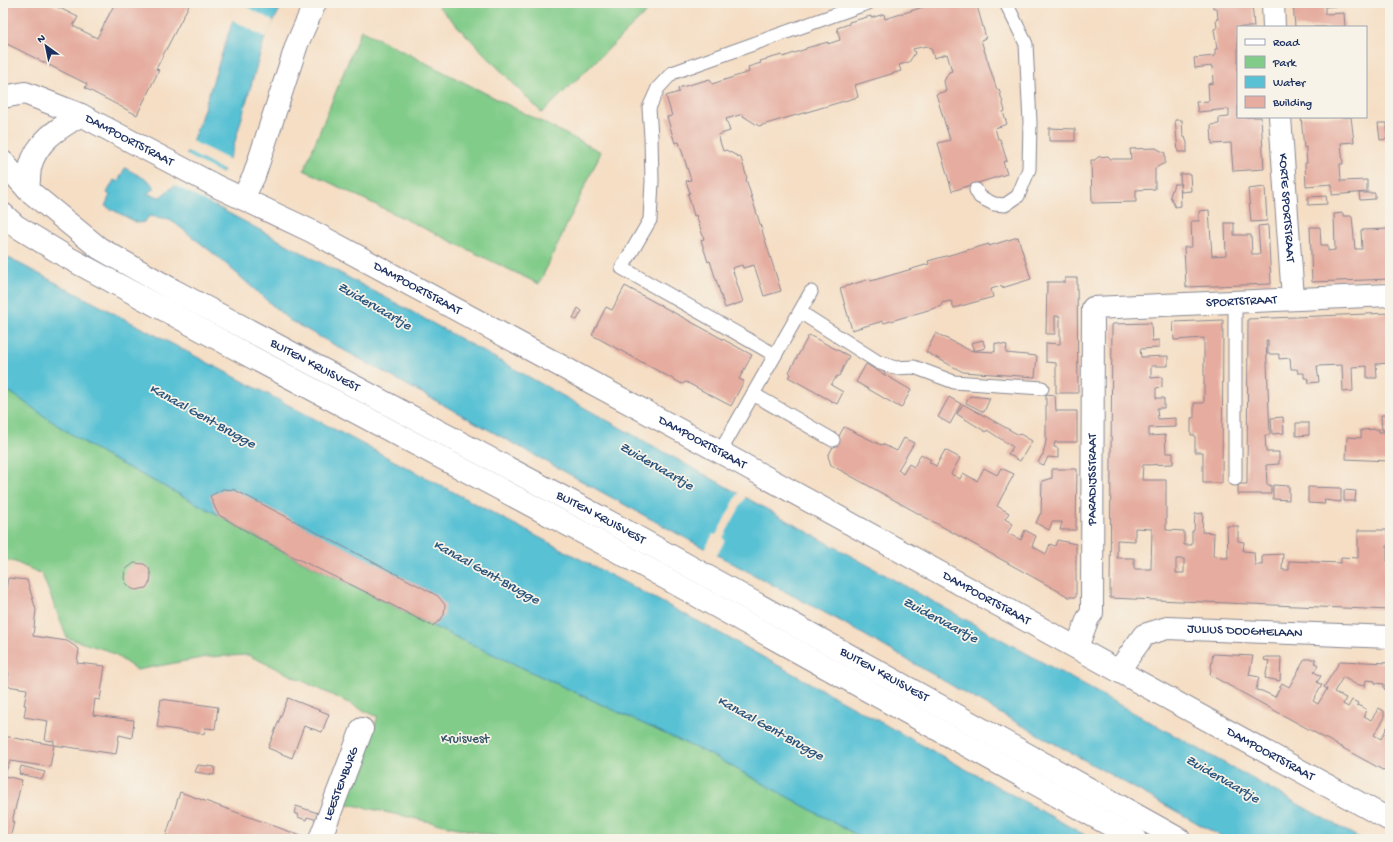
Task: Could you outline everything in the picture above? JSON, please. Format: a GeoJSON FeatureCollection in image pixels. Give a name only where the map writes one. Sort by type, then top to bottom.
{"type":"FeatureCollection","features":[{"type":"Feature","properties":{"kind":"street"},"geometry":{"type":"LineString","coordinates":[[243,198],[254,176],[297,44],[315,3]]}},
{"type":"Feature","properties":{"kind":"street"},"geometry":{"type":"LineString","coordinates":[[1273,3],[1274,26]]}},
{"type":"Feature","properties":{"kind":"street","name":"DAMPOORTSTRAAT"},"geometry":{"type":"LineString","coordinates":[[3,97],[25,93],[81,115],[218,187],[311,232],[720,452],[1120,670],[1390,820]]}},
{"type":"Feature","properties":{"kind":"street"},"geometry":{"type":"LineString","coordinates":[[28,190],[30,170],[33,159],[39,148],[48,137],[60,127],[81,115]]}},
{"type":"Feature","properties":{"kind":"street","name":"KORTE SPORTSTRAAT"},"geometry":{"type":"LineString","coordinates":[[1280,118],[1293,298]]}},
{"type":"Feature","properties":{"kind":"street","name":"BUITEN KRUISVEST"},"geometry":{"type":"LineString","coordinates":[[3,162],[28,190],[99,248],[172,290],[617,526],[1178,839]]}},
{"type":"Feature","properties":{"kind":"street","name":"BUITEN KRUISVEST"},"geometry":{"type":"LineString","coordinates":[[3,214],[16,226],[65,256],[253,358],[606,545],[1135,839]]}},
{"type":"Feature","properties":{"kind":"street","name":"SPORTSTRAAT"},"geometry":{"type":"LineString","coordinates":[[1093,308],[1293,298],[1390,295]]}},
{"type":"Feature","properties":{"kind":"street","name":"PARADIJSSTRAAT"},"geometry":{"type":"LineString","coordinates":[[1077,647],[1088,618],[1092,613],[1093,308]]}},
{"type":"Feature","properties":{"kind":"street","name":"JULIUS DOOGHELAAN"},"geometry":{"type":"LineString","coordinates":[[1120,670],[1144,635],[1167,628],[1390,637]]}},
{"type":"Feature","properties":{"kind":"street","name":"LEESTENBURG"},"geometry":{"type":"LineString","coordinates":[[320,839],[362,729]]}},
{"type":"Feature","properties":{"kind":"lane"},"geometry":{"type":"LineString","coordinates":[[776,355],[622,268],[650,220],[652,181],[649,108],[658,88],[672,73],[868,3]]}},
{"type":"Feature","properties":{"kind":"lane"},"geometry":{"type":"LineString","coordinates":[[976,190],[980,197],[994,204],[1005,205],[1018,196],[1029,168],[1030,122],[1026,44],[1006,3]]}},
{"type":"Feature","properties":{"kind":"lane"},"geometry":{"type":"LineString","coordinates":[[720,452],[811,292]]}},
{"type":"Feature","properties":{"kind":"lane"},"geometry":{"type":"LineString","coordinates":[[1235,302],[1235,479]]}},
{"type":"Feature","properties":{"kind":"lane"},"geometry":{"type":"LineString","coordinates":[[800,312],[878,362],[895,368],[914,367],[954,382],[1042,388]]}},
{"type":"Feature","properties":{"kind":"lane"},"geometry":{"type":"LineString","coordinates":[[752,394],[833,440]]}},
{"type":"Feature","properties":{"kind":"green space"},"geometry":{"type":"Polygon","coordinates":[[[435,3],[656,3],[542,113],[435,3]]]}},
{"type":"Feature","properties":{"kind":"green space"},"geometry":{"type":"Polygon","coordinates":[[[361,30],[601,152],[539,284],[304,170],[361,30]]]}},
{"type":"Feature","properties":{"kind":"green space","name":"Kruisvest"},"geometry":{"type":"Polygon","coordinates":[[[3,387],[57,425],[104,455],[219,515],[296,558],[432,626],[713,756],[864,839],[508,839],[344,803],[378,717],[248,655],[207,657],[137,670],[109,651],[67,638],[42,574],[15,562],[3,559],[3,387]]]}},
{"type":"Feature","properties":{"kind":"water","name":"Zuidervaartje"},"geometry":{"type":"Polygon","coordinates":[[[240,3],[283,3],[264,40],[232,152],[208,202],[405,308],[1361,839],[1226,839],[996,711],[842,622],[678,534],[289,320],[218,257],[168,219],[150,216],[144,222],[138,223],[105,206],[110,195],[107,193],[114,180],[118,182],[125,168],[149,181],[155,188],[148,194],[160,197],[174,186],[199,124],[240,3]]]}},
{"type":"Feature","properties":{"kind":"water","name":"Kanaal Gent-Brugge"},"geometry":{"type":"Polygon","coordinates":[[[3,255],[705,625],[1092,839],[864,839],[713,756],[432,626],[251,534],[219,515],[104,455],[57,425],[3,387],[3,255]]]}},
{"type":"Feature","properties":{"kind":"pier"},"geometry":{"type":"Polygon","coordinates":[[[239,3],[274,21],[266,38],[231,19],[239,3]]]}},
{"type":"Feature","properties":{"kind":"pier"},"geometry":{"type":"Polygon","coordinates":[[[190,140],[230,160],[225,171],[186,151],[190,140]]]}},
{"type":"Feature","properties":{"kind":"pier"},"geometry":{"type":"Polygon","coordinates":[[[185,154],[223,174],[210,201],[216,204],[215,206],[172,184],[185,154]]]}},
{"type":"Feature","properties":{"kind":"pier"},"geometry":{"type":"Polygon","coordinates":[[[739,492],[746,496],[723,538],[725,540],[716,557],[704,550],[713,534],[716,535],[739,492]]]}},
{"type":"Feature","properties":{"kind":"building"},"geometry":{"type":"Polygon","coordinates":[[[3,3],[49,3],[78,17],[73,26],[97,38],[115,3],[190,3],[156,69],[159,70],[137,115],[85,88],[87,84],[3,42],[3,3]]]}},
{"type":"Feature","properties":{"kind":"building"},"geometry":{"type":"Polygon","coordinates":[[[922,3],[971,3],[972,8],[977,6],[986,38],[981,40],[997,90],[999,89],[1005,111],[1003,112],[1007,124],[995,128],[1007,161],[1003,162],[1007,174],[952,191],[938,143],[950,140],[936,94],[946,91],[944,81],[949,72],[952,71],[947,54],[934,58],[931,48],[926,46],[913,49],[915,53],[909,62],[899,65],[901,71],[855,85],[858,97],[759,126],[743,116],[743,114],[726,119],[730,131],[718,135],[723,151],[726,150],[741,158],[747,178],[746,179],[781,291],[764,296],[754,265],[743,268],[742,265],[732,268],[743,302],[725,308],[710,261],[708,262],[701,240],[704,239],[696,215],[694,216],[688,194],[690,193],[686,181],[691,180],[679,142],[675,143],[667,117],[672,116],[666,96],[679,92],[678,88],[710,79],[712,84],[749,72],[748,67],[761,63],[760,61],[782,55],[783,57],[806,48],[840,40],[837,28],[849,24],[849,22],[884,14],[885,19],[923,7],[922,3]]]}},
{"type":"Feature","properties":{"kind":"building"},"geometry":{"type":"Polygon","coordinates":[[[1213,3],[1252,3],[1254,26],[1237,26],[1237,118],[1261,118],[1264,169],[1233,171],[1231,143],[1212,144],[1211,125],[1219,124],[1219,118],[1229,117],[1229,109],[1198,112],[1196,102],[1209,101],[1208,84],[1213,83],[1212,66],[1195,68],[1194,58],[1215,56],[1215,49],[1217,49],[1214,29],[1217,28],[1216,19],[1218,19],[1217,8],[1213,8],[1213,3]]]}},
{"type":"Feature","properties":{"kind":"building"},"geometry":{"type":"Polygon","coordinates":[[[1293,3],[1337,3],[1337,6],[1325,7],[1325,14],[1344,13],[1345,26],[1295,26],[1293,3]]]}},
{"type":"Feature","properties":{"kind":"building"},"geometry":{"type":"Polygon","coordinates":[[[1301,118],[1351,118],[1354,142],[1341,143],[1343,164],[1340,164],[1341,181],[1367,180],[1367,192],[1332,195],[1332,184],[1306,186],[1306,147],[1304,148],[1301,118]]]}},
{"type":"Feature","properties":{"kind":"building"},"geometry":{"type":"Polygon","coordinates":[[[1175,120],[1182,120],[1183,137],[1185,137],[1187,143],[1187,152],[1178,152],[1175,120]]]}},
{"type":"Feature","properties":{"kind":"building"},"geometry":{"type":"Polygon","coordinates":[[[1378,123],[1387,123],[1387,139],[1380,140],[1378,123]]]}},
{"type":"Feature","properties":{"kind":"building"},"geometry":{"type":"Polygon","coordinates":[[[1049,128],[1075,129],[1075,141],[1049,141],[1049,128]]]}},
{"type":"Feature","properties":{"kind":"building"},"geometry":{"type":"Polygon","coordinates":[[[1156,148],[1165,153],[1165,163],[1155,168],[1155,189],[1136,190],[1136,202],[1092,203],[1091,160],[1095,160],[1098,157],[1108,156],[1111,159],[1131,159],[1130,149],[1156,148]]]}},
{"type":"Feature","properties":{"kind":"building"},"geometry":{"type":"Polygon","coordinates":[[[1180,174],[1190,174],[1191,191],[1181,192],[1180,174]]]}},
{"type":"Feature","properties":{"kind":"building"},"geometry":{"type":"Polygon","coordinates":[[[1174,184],[1180,184],[1181,206],[1175,207],[1170,196],[1174,184]]]}},
{"type":"Feature","properties":{"kind":"building"},"geometry":{"type":"Polygon","coordinates":[[[1265,187],[1267,221],[1251,222],[1248,189],[1265,187]]]}},
{"type":"Feature","properties":{"kind":"building"},"geometry":{"type":"Polygon","coordinates":[[[1359,193],[1375,193],[1375,199],[1360,200],[1359,193]]]}},
{"type":"Feature","properties":{"kind":"building"},"geometry":{"type":"Polygon","coordinates":[[[1326,196],[1327,204],[1308,205],[1308,197],[1326,196]]]}},
{"type":"Feature","properties":{"kind":"building"},"geometry":{"type":"Polygon","coordinates":[[[1209,210],[1212,256],[1226,255],[1225,223],[1234,223],[1234,235],[1251,235],[1252,254],[1260,254],[1258,226],[1268,225],[1271,284],[1186,287],[1184,247],[1192,247],[1191,221],[1199,221],[1199,211],[1209,210]]]}},
{"type":"Feature","properties":{"kind":"building"},"geometry":{"type":"Polygon","coordinates":[[[1343,213],[1343,216],[1352,216],[1355,249],[1362,249],[1361,230],[1390,229],[1390,279],[1312,282],[1310,227],[1320,227],[1321,245],[1328,245],[1328,251],[1335,250],[1334,214],[1343,213]]]}},
{"type":"Feature","properties":{"kind":"building"},"geometry":{"type":"Polygon","coordinates":[[[1018,237],[1031,279],[1002,288],[1001,286],[991,289],[993,297],[954,308],[951,301],[941,303],[942,306],[884,323],[883,321],[852,330],[840,288],[870,279],[871,281],[929,264],[928,261],[989,244],[989,246],[1018,237]]]}},
{"type":"Feature","properties":{"kind":"building"},"geometry":{"type":"Polygon","coordinates":[[[1065,278],[1077,278],[1078,393],[1056,393],[1056,363],[1046,362],[1046,343],[1060,344],[1060,316],[1055,316],[1055,334],[1046,334],[1047,282],[1065,282],[1065,278]]]}},
{"type":"Feature","properties":{"kind":"building"},"geometry":{"type":"Polygon","coordinates":[[[625,286],[752,355],[739,379],[744,381],[731,406],[686,382],[682,384],[592,335],[606,307],[612,310],[625,286]]]}},
{"type":"Feature","properties":{"kind":"building"},"geometry":{"type":"Polygon","coordinates":[[[578,308],[582,311],[577,320],[573,318],[578,308]]]}},
{"type":"Feature","properties":{"kind":"building"},"geometry":{"type":"Polygon","coordinates":[[[1390,313],[1390,363],[1376,364],[1377,378],[1367,378],[1367,366],[1352,367],[1353,391],[1343,392],[1342,365],[1317,366],[1319,382],[1309,383],[1308,378],[1304,378],[1304,373],[1298,373],[1297,369],[1291,369],[1290,358],[1279,359],[1279,354],[1268,354],[1268,340],[1266,340],[1270,435],[1265,435],[1266,452],[1279,452],[1279,464],[1266,465],[1267,485],[1271,485],[1271,494],[1238,494],[1238,484],[1247,484],[1248,319],[1390,313]]]}},
{"type":"Feature","properties":{"kind":"building"},"geometry":{"type":"Polygon","coordinates":[[[1223,320],[1222,483],[1203,483],[1203,452],[1195,452],[1195,435],[1191,435],[1191,418],[1194,418],[1194,403],[1204,403],[1204,338],[1174,340],[1173,322],[1223,320]]]}},
{"type":"Feature","properties":{"kind":"building"},"geometry":{"type":"Polygon","coordinates":[[[1151,323],[1152,341],[1159,340],[1159,348],[1140,349],[1141,357],[1168,356],[1168,366],[1151,366],[1151,378],[1162,377],[1162,387],[1156,388],[1156,398],[1164,398],[1164,408],[1157,408],[1158,419],[1176,418],[1176,427],[1149,428],[1149,436],[1165,435],[1166,453],[1173,453],[1173,464],[1143,465],[1142,480],[1166,480],[1166,530],[1184,531],[1184,545],[1192,545],[1192,531],[1194,531],[1195,514],[1203,513],[1202,532],[1214,533],[1213,556],[1228,558],[1227,526],[1238,526],[1238,541],[1244,542],[1243,551],[1254,552],[1255,565],[1262,565],[1262,555],[1283,554],[1282,570],[1289,570],[1289,561],[1341,563],[1341,557],[1358,558],[1358,530],[1387,530],[1387,534],[1390,534],[1390,546],[1387,545],[1387,561],[1390,561],[1390,610],[1110,598],[1113,324],[1151,323]],[[1135,528],[1135,541],[1117,540],[1117,558],[1134,558],[1134,569],[1151,569],[1152,529],[1135,528]],[[1176,559],[1176,573],[1184,573],[1184,559],[1176,559]]]}},
{"type":"Feature","properties":{"kind":"building"},"geometry":{"type":"Polygon","coordinates":[[[936,333],[969,350],[995,352],[995,343],[1007,345],[1006,353],[1037,356],[1035,377],[963,372],[926,352],[936,333]]]}},
{"type":"Feature","properties":{"kind":"building"},"geometry":{"type":"Polygon","coordinates":[[[809,335],[849,356],[839,376],[837,376],[831,385],[843,392],[837,404],[788,377],[791,374],[789,372],[809,335]]]}},
{"type":"Feature","properties":{"kind":"building"},"geometry":{"type":"Polygon","coordinates":[[[983,340],[985,348],[974,351],[971,343],[983,340]]]}},
{"type":"Feature","properties":{"kind":"building"},"geometry":{"type":"Polygon","coordinates":[[[866,364],[911,390],[901,408],[856,382],[866,364]]]}},
{"type":"Feature","properties":{"kind":"building"},"geometry":{"type":"Polygon","coordinates":[[[1046,394],[1055,395],[1056,411],[1077,411],[1077,442],[1055,442],[1054,447],[1058,448],[1058,458],[1048,457],[1044,465],[1038,463],[1043,455],[1046,441],[1046,394]]]}},
{"type":"Feature","properties":{"kind":"building"},"geometry":{"type":"Polygon","coordinates":[[[970,396],[990,398],[984,412],[966,403],[970,396]]]}},
{"type":"Feature","properties":{"kind":"building"},"geometry":{"type":"Polygon","coordinates":[[[949,397],[961,404],[950,424],[938,417],[949,397]]]}},
{"type":"Feature","properties":{"kind":"building"},"geometry":{"type":"Polygon","coordinates":[[[963,404],[1032,441],[1020,461],[1008,454],[1013,447],[987,430],[986,432],[957,414],[963,404]]]}},
{"type":"Feature","properties":{"kind":"building"},"geometry":{"type":"Polygon","coordinates":[[[1381,415],[1390,415],[1390,430],[1382,430],[1381,415]]]}},
{"type":"Feature","properties":{"kind":"building"},"geometry":{"type":"Polygon","coordinates":[[[1283,417],[1284,433],[1272,434],[1271,418],[1283,417]]]}},
{"type":"Feature","properties":{"kind":"building"},"geometry":{"type":"Polygon","coordinates":[[[1296,423],[1309,423],[1309,435],[1296,436],[1296,423]]]}},
{"type":"Feature","properties":{"kind":"building"},"geometry":{"type":"Polygon","coordinates":[[[844,427],[897,451],[904,438],[914,443],[898,470],[903,474],[909,464],[914,467],[921,454],[931,460],[929,462],[936,466],[945,450],[960,458],[951,474],[960,479],[963,473],[977,481],[984,468],[997,475],[1001,468],[1014,474],[997,506],[1009,513],[1005,519],[1013,524],[1007,533],[1021,540],[1025,530],[1036,536],[1032,546],[1046,554],[1050,544],[1055,546],[1057,540],[1076,544],[1076,597],[1069,597],[831,465],[828,456],[844,427]]]}},
{"type":"Feature","properties":{"kind":"building"},"geometry":{"type":"Polygon","coordinates":[[[1379,429],[1379,432],[1390,432],[1388,461],[1346,459],[1347,437],[1361,438],[1361,430],[1379,429]]]}},
{"type":"Feature","properties":{"kind":"building"},"geometry":{"type":"Polygon","coordinates":[[[1052,469],[1077,469],[1076,530],[1060,530],[1062,522],[1052,522],[1049,530],[1036,523],[1041,514],[1042,481],[1052,478],[1052,469]]]}},
{"type":"Feature","properties":{"kind":"building"},"geometry":{"type":"Polygon","coordinates":[[[1273,485],[1289,486],[1289,500],[1273,499],[1273,485]]]}},
{"type":"Feature","properties":{"kind":"building"},"geometry":{"type":"Polygon","coordinates":[[[1308,487],[1341,488],[1341,502],[1324,500],[1325,504],[1308,503],[1308,487]]]}},
{"type":"Feature","properties":{"kind":"building"},"geometry":{"type":"Polygon","coordinates":[[[223,489],[235,490],[438,596],[445,605],[444,615],[432,626],[251,534],[219,515],[210,496],[223,489]]]}},
{"type":"Feature","properties":{"kind":"building"},"geometry":{"type":"Polygon","coordinates":[[[1344,490],[1356,491],[1355,501],[1344,501],[1344,490]]]}},
{"type":"Feature","properties":{"kind":"building"},"geometry":{"type":"Polygon","coordinates":[[[1389,490],[1390,508],[1388,508],[1389,490]]]}},
{"type":"Feature","properties":{"kind":"building"},"geometry":{"type":"Polygon","coordinates":[[[134,563],[144,564],[149,568],[151,576],[150,582],[146,588],[136,590],[132,589],[126,583],[124,578],[125,570],[134,563]]]}},
{"type":"Feature","properties":{"kind":"building"},"geometry":{"type":"Polygon","coordinates":[[[8,578],[27,580],[36,610],[33,636],[67,641],[79,649],[77,663],[105,666],[100,700],[95,699],[93,715],[134,720],[132,738],[119,735],[116,754],[54,745],[54,741],[45,740],[48,721],[24,717],[26,705],[24,705],[27,689],[7,686],[9,673],[3,672],[3,610],[8,578]]]}},
{"type":"Feature","properties":{"kind":"building"},"geometry":{"type":"Polygon","coordinates":[[[1213,654],[1253,656],[1249,675],[1259,677],[1256,690],[1275,697],[1282,683],[1289,687],[1305,659],[1316,659],[1314,662],[1318,665],[1314,672],[1321,676],[1317,682],[1322,685],[1313,701],[1318,704],[1327,689],[1324,687],[1340,661],[1390,663],[1390,690],[1384,689],[1384,684],[1375,683],[1375,681],[1366,680],[1365,686],[1355,684],[1343,677],[1334,692],[1346,698],[1343,704],[1348,707],[1352,700],[1358,703],[1357,705],[1366,709],[1364,716],[1371,720],[1379,708],[1384,711],[1384,719],[1374,735],[1381,739],[1390,722],[1390,774],[1210,675],[1213,654]]]}},
{"type":"Feature","properties":{"kind":"building"},"geometry":{"type":"Polygon","coordinates":[[[1265,657],[1281,657],[1280,681],[1265,678],[1269,661],[1264,660],[1265,657]]]}},
{"type":"Feature","properties":{"kind":"building"},"geometry":{"type":"Polygon","coordinates":[[[288,698],[329,714],[322,732],[304,726],[292,758],[268,748],[288,698]]]}},
{"type":"Feature","properties":{"kind":"building"},"geometry":{"type":"Polygon","coordinates":[[[161,699],[218,707],[215,729],[205,728],[204,734],[157,727],[161,699]]]}},
{"type":"Feature","properties":{"kind":"building"},"geometry":{"type":"Polygon","coordinates":[[[3,736],[54,745],[50,767],[10,761],[4,776],[22,780],[12,822],[14,822],[10,839],[3,839],[3,736]]]}},
{"type":"Feature","properties":{"kind":"building"},"geometry":{"type":"Polygon","coordinates":[[[198,765],[215,767],[214,775],[195,772],[198,765]]]}},
{"type":"Feature","properties":{"kind":"building"},"geometry":{"type":"Polygon","coordinates":[[[21,766],[45,772],[42,779],[19,774],[21,766]]]}},
{"type":"Feature","properties":{"kind":"building"},"geometry":{"type":"Polygon","coordinates":[[[180,792],[309,839],[209,839],[197,834],[195,839],[165,839],[180,792]]]}},
{"type":"Feature","properties":{"kind":"building"},"geometry":{"type":"Polygon","coordinates":[[[296,806],[321,814],[318,820],[307,817],[306,820],[298,817],[299,815],[294,813],[296,806]]]}}]}
